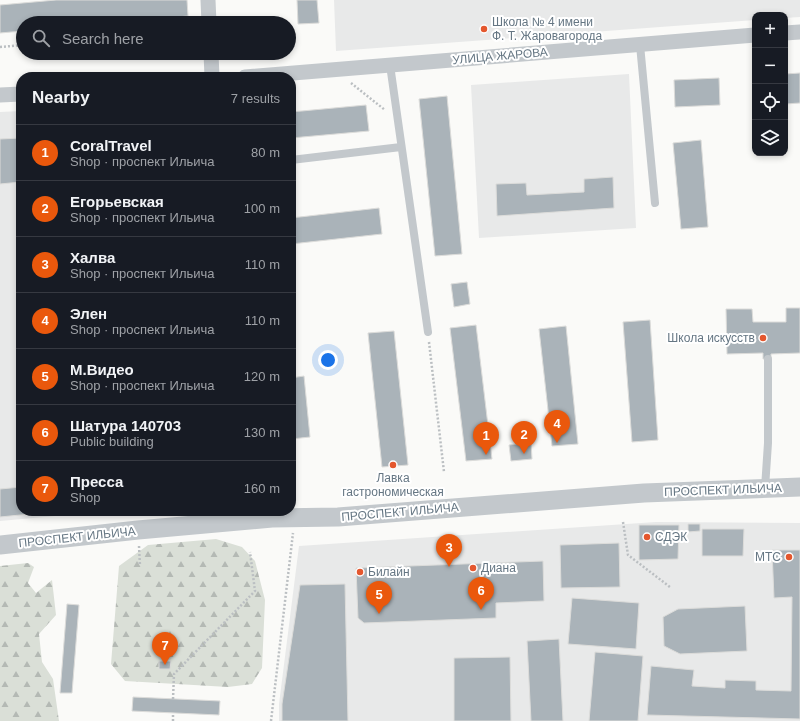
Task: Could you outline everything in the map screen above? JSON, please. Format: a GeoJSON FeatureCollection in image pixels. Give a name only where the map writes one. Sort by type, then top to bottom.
{"type":"FeatureCollection","features":[{"type":"Feature","properties":{"kind":"street"},"geometry":{"type":"LineString","coordinates":[[208,0],[209,16]]}},
{"type":"Feature","properties":{"kind":"street"},"geometry":{"type":"LineString","coordinates":[[788,33],[800,32]]}},
{"type":"Feature","properties":{"kind":"street","name":"УЛИЦА ЖАРОВА"},"geometry":{"type":"LineString","coordinates":[[296,73],[752,35]]}},
{"type":"Feature","properties":{"kind":"street"},"geometry":{"type":"LineString","coordinates":[[211,60],[212,72]]}},
{"type":"Feature","properties":{"kind":"street"},"geometry":{"type":"LineString","coordinates":[[0,95],[16,94]]}},
{"type":"Feature","properties":{"kind":"street","name":"ПРОСПЕКТ ИЛЬИЧА"},"geometry":{"type":"LineString","coordinates":[[0,545],[138,530],[272,518],[338,517],[644,493],[800,487]]}},
{"type":"Feature","properties":{"kind":"lane"},"geometry":{"type":"LineString","coordinates":[[640,44],[655,203]]}},
{"type":"Feature","properties":{"kind":"lane"},"geometry":{"type":"LineString","coordinates":[[390,65],[428,332]]}},
{"type":"Feature","properties":{"kind":"lane"},"geometry":{"type":"LineString","coordinates":[[296,159],[402,147]]}},
{"type":"Feature","properties":{"kind":"lane"},"geometry":{"type":"LineString","coordinates":[[765,488],[768,443],[768,359]]}},
{"type":"Feature","properties":{"kind":"path"},"geometry":{"type":"LineString","coordinates":[[0,46],[16,45]]}},
{"type":"Feature","properties":{"kind":"path"},"geometry":{"type":"LineString","coordinates":[[351,83],[398,121]]}},
{"type":"Feature","properties":{"kind":"path"},"geometry":{"type":"LineString","coordinates":[[428,332],[444,472]]}},
{"type":"Feature","properties":{"kind":"path"},"geometry":{"type":"LineString","coordinates":[[623,522],[628,555],[670,588]]}},
{"type":"Feature","properties":{"kind":"path"},"geometry":{"type":"LineString","coordinates":[[271,721],[293,544]]}},
{"type":"Feature","properties":{"kind":"path"},"geometry":{"type":"LineString","coordinates":[[173,699],[174,674],[255,591],[250,552]]}},
{"type":"Feature","properties":{"kind":"path"},"geometry":{"type":"LineString","coordinates":[[173,713],[173,721]]}},
{"type":"Feature","properties":{"kind":"shaded area","name":"Школа № 4 имени Ф. Т. Жаровагорода"},"geometry":{"type":"Polygon","coordinates":[[[334,0],[800,0],[800,17],[788,18],[788,12],[752,12],[752,20],[336,51],[334,0]]]}},
{"type":"Feature","properties":{"kind":"shaded area"},"geometry":{"type":"Polygon","coordinates":[[[629,74],[636,228],[479,238],[471,85],[629,74]]]}},
{"type":"Feature","properties":{"kind":"shaded area"},"geometry":{"type":"Polygon","coordinates":[[[16,111],[16,516],[56,516],[0,521],[0,112],[16,111]]]}},
{"type":"Feature","properties":{"kind":"shaded area"},"geometry":{"type":"Polygon","coordinates":[[[656,522],[800,523],[800,721],[279,721],[279,704],[299,546],[656,522]]]}},
{"type":"Feature","properties":{"kind":"green space"},"geometry":{"type":"Polygon","coordinates":[[[216,539],[242,547],[255,561],[265,600],[262,668],[252,684],[228,687],[125,681],[111,664],[119,566],[148,545],[216,539]]]}},
{"type":"Feature","properties":{"kind":"green space"},"geometry":{"type":"Polygon","coordinates":[[[28,563],[34,567],[28,583],[36,593],[52,580],[56,615],[39,634],[42,662],[53,679],[59,721],[0,721],[0,566],[28,563]]]}},
{"type":"Feature","properties":{"kind":"building"},"geometry":{"type":"Polygon","coordinates":[[[56,0],[187,0],[188,16],[16,16],[16,32],[0,33],[0,5],[56,0]]]}},
{"type":"Feature","properties":{"kind":"building"},"geometry":{"type":"Polygon","coordinates":[[[297,0],[317,0],[319,23],[298,24],[297,0]]]}},
{"type":"Feature","properties":{"kind":"building"},"geometry":{"type":"Polygon","coordinates":[[[800,73],[800,103],[788,104],[788,74],[800,73]]]}},
{"type":"Feature","properties":{"kind":"building"},"geometry":{"type":"Polygon","coordinates":[[[719,78],[720,105],[675,107],[674,80],[719,78]]]}},
{"type":"Feature","properties":{"kind":"building"},"geometry":{"type":"Polygon","coordinates":[[[447,96],[462,254],[435,256],[419,99],[447,96]]]}},
{"type":"Feature","properties":{"kind":"building"},"geometry":{"type":"Polygon","coordinates":[[[366,105],[369,131],[296,138],[296,112],[366,105]]]}},
{"type":"Feature","properties":{"kind":"building"},"geometry":{"type":"Polygon","coordinates":[[[16,138],[16,182],[0,184],[0,139],[16,138]]]}},
{"type":"Feature","properties":{"kind":"building"},"geometry":{"type":"Polygon","coordinates":[[[701,140],[708,227],[681,229],[673,143],[701,140]]]}},
{"type":"Feature","properties":{"kind":"building"},"geometry":{"type":"Polygon","coordinates":[[[613,177],[614,208],[497,216],[496,184],[526,183],[527,195],[584,192],[584,179],[613,177]]]}},
{"type":"Feature","properties":{"kind":"building"},"geometry":{"type":"Polygon","coordinates":[[[379,208],[382,234],[296,243],[296,217],[379,208]]]}},
{"type":"Feature","properties":{"kind":"building"},"geometry":{"type":"Polygon","coordinates":[[[467,282],[470,304],[454,307],[451,284],[467,282]]]}},
{"type":"Feature","properties":{"kind":"building","name":"Школа искусств"},"geometry":{"type":"Polygon","coordinates":[[[786,308],[800,308],[800,353],[771,354],[771,359],[763,359],[763,353],[727,354],[726,309],[752,309],[753,322],[786,322],[786,308]]]}},
{"type":"Feature","properties":{"kind":"building"},"geometry":{"type":"Polygon","coordinates":[[[650,320],[658,440],[632,442],[623,322],[650,320]]]}},
{"type":"Feature","properties":{"kind":"building"},"geometry":{"type":"Polygon","coordinates":[[[476,325],[492,459],[466,461],[450,328],[476,325]]]}},
{"type":"Feature","properties":{"kind":"building"},"geometry":{"type":"Polygon","coordinates":[[[566,326],[578,444],[552,446],[539,329],[566,326]]]}},
{"type":"Feature","properties":{"kind":"building"},"geometry":{"type":"Polygon","coordinates":[[[394,331],[408,465],[382,467],[368,333],[394,331]]]}},
{"type":"Feature","properties":{"kind":"building"},"geometry":{"type":"Polygon","coordinates":[[[304,376],[310,437],[296,438],[296,377],[304,376]]]}},
{"type":"Feature","properties":{"kind":"building"},"geometry":{"type":"Polygon","coordinates":[[[531,442],[532,459],[511,461],[509,445],[531,442]]]}},
{"type":"Feature","properties":{"kind":"building"},"geometry":{"type":"Polygon","coordinates":[[[16,487],[16,515],[0,517],[0,489],[16,487]]]}},
{"type":"Feature","properties":{"kind":"building"},"geometry":{"type":"Polygon","coordinates":[[[688,524],[700,524],[700,531],[688,532],[688,524]]]}},
{"type":"Feature","properties":{"kind":"building"},"geometry":{"type":"Polygon","coordinates":[[[639,525],[679,525],[678,559],[639,560],[639,525]]]}},
{"type":"Feature","properties":{"kind":"building"},"geometry":{"type":"Polygon","coordinates":[[[702,529],[744,529],[743,556],[702,556],[702,529]]]}},
{"type":"Feature","properties":{"kind":"building"},"geometry":{"type":"Polygon","coordinates":[[[619,543],[620,587],[561,588],[560,545],[619,543]]]}},
{"type":"Feature","properties":{"kind":"building"},"geometry":{"type":"Polygon","coordinates":[[[772,550],[800,550],[800,719],[647,715],[651,666],[694,670],[692,686],[725,688],[725,680],[756,681],[756,690],[791,691],[792,597],[774,598],[772,550]]]}},
{"type":"Feature","properties":{"kind":"building"},"geometry":{"type":"Polygon","coordinates":[[[543,561],[544,601],[496,603],[496,618],[364,623],[358,618],[356,568],[543,561]]]}},
{"type":"Feature","properties":{"kind":"building"},"geometry":{"type":"Polygon","coordinates":[[[345,584],[348,721],[282,721],[282,704],[300,585],[345,584]]]}},
{"type":"Feature","properties":{"kind":"building"},"geometry":{"type":"Polygon","coordinates":[[[572,598],[639,603],[636,649],[568,644],[572,598]]]}},
{"type":"Feature","properties":{"kind":"building"},"geometry":{"type":"Polygon","coordinates":[[[67,604],[79,605],[72,693],[60,693],[67,604]]]}},
{"type":"Feature","properties":{"kind":"building"},"geometry":{"type":"Polygon","coordinates":[[[745,606],[747,651],[680,654],[664,646],[663,617],[678,609],[745,606]]]}},
{"type":"Feature","properties":{"kind":"building"},"geometry":{"type":"Polygon","coordinates":[[[559,639],[563,721],[531,721],[527,641],[559,639]]]}},
{"type":"Feature","properties":{"kind":"building"},"geometry":{"type":"Polygon","coordinates":[[[595,652],[643,656],[638,721],[589,721],[595,652]]]}},
{"type":"Feature","properties":{"kind":"building"},"geometry":{"type":"Polygon","coordinates":[[[510,657],[511,721],[454,721],[454,658],[510,657]]]}},
{"type":"Feature","properties":{"kind":"building"},"geometry":{"type":"Polygon","coordinates":[[[159,661],[171,661],[170,669],[159,669],[159,661]]]}},
{"type":"Feature","properties":{"kind":"building"},"geometry":{"type":"Polygon","coordinates":[[[133,697],[220,701],[219,715],[132,711],[133,697]]]}},
{"type":"Feature","properties":{"kind":"place","name":"Школа № 4 имени Ф. Т. Жаровагорода"},"geometry":{"type":"Point","coordinates":[484,29]}},
{"type":"Feature","properties":{"kind":"place","name":"Школа искусств"},"geometry":{"type":"Point","coordinates":[763,338]}},
{"type":"Feature","properties":{"kind":"place","name":"Элен"},"geometry":{"type":"Point","coordinates":[557,443]}},
{"type":"Feature","properties":{"kind":"place","name":"Егорьевская"},"geometry":{"type":"Point","coordinates":[524,454]}},
{"type":"Feature","properties":{"kind":"place","name":"CoralTravel"},"geometry":{"type":"Point","coordinates":[486,455]}},
{"type":"Feature","properties":{"kind":"place","name":"Лавка гастрономическая"},"geometry":{"type":"Point","coordinates":[393,465]}},
{"type":"Feature","properties":{"kind":"place","name":"СДЭК"},"geometry":{"type":"Point","coordinates":[647,537]}},
{"type":"Feature","properties":{"kind":"place","name":"МТС"},"geometry":{"type":"Point","coordinates":[789,557]}},
{"type":"Feature","properties":{"kind":"place","name":"Халва"},"geometry":{"type":"Point","coordinates":[449,567]}},
{"type":"Feature","properties":{"kind":"place","name":"Диана"},"geometry":{"type":"Point","coordinates":[473,568]}},
{"type":"Feature","properties":{"kind":"place","name":"Билайн"},"geometry":{"type":"Point","coordinates":[360,572]}},
{"type":"Feature","properties":{"kind":"place","name":"Шатура 140703"},"geometry":{"type":"Point","coordinates":[481,610]}},
{"type":"Feature","properties":{"kind":"place","name":"М.Видео"},"geometry":{"type":"Point","coordinates":[379,614]}},
{"type":"Feature","properties":{"kind":"place","name":"Пресса"},"geometry":{"type":"Point","coordinates":[165,665]}}]}
